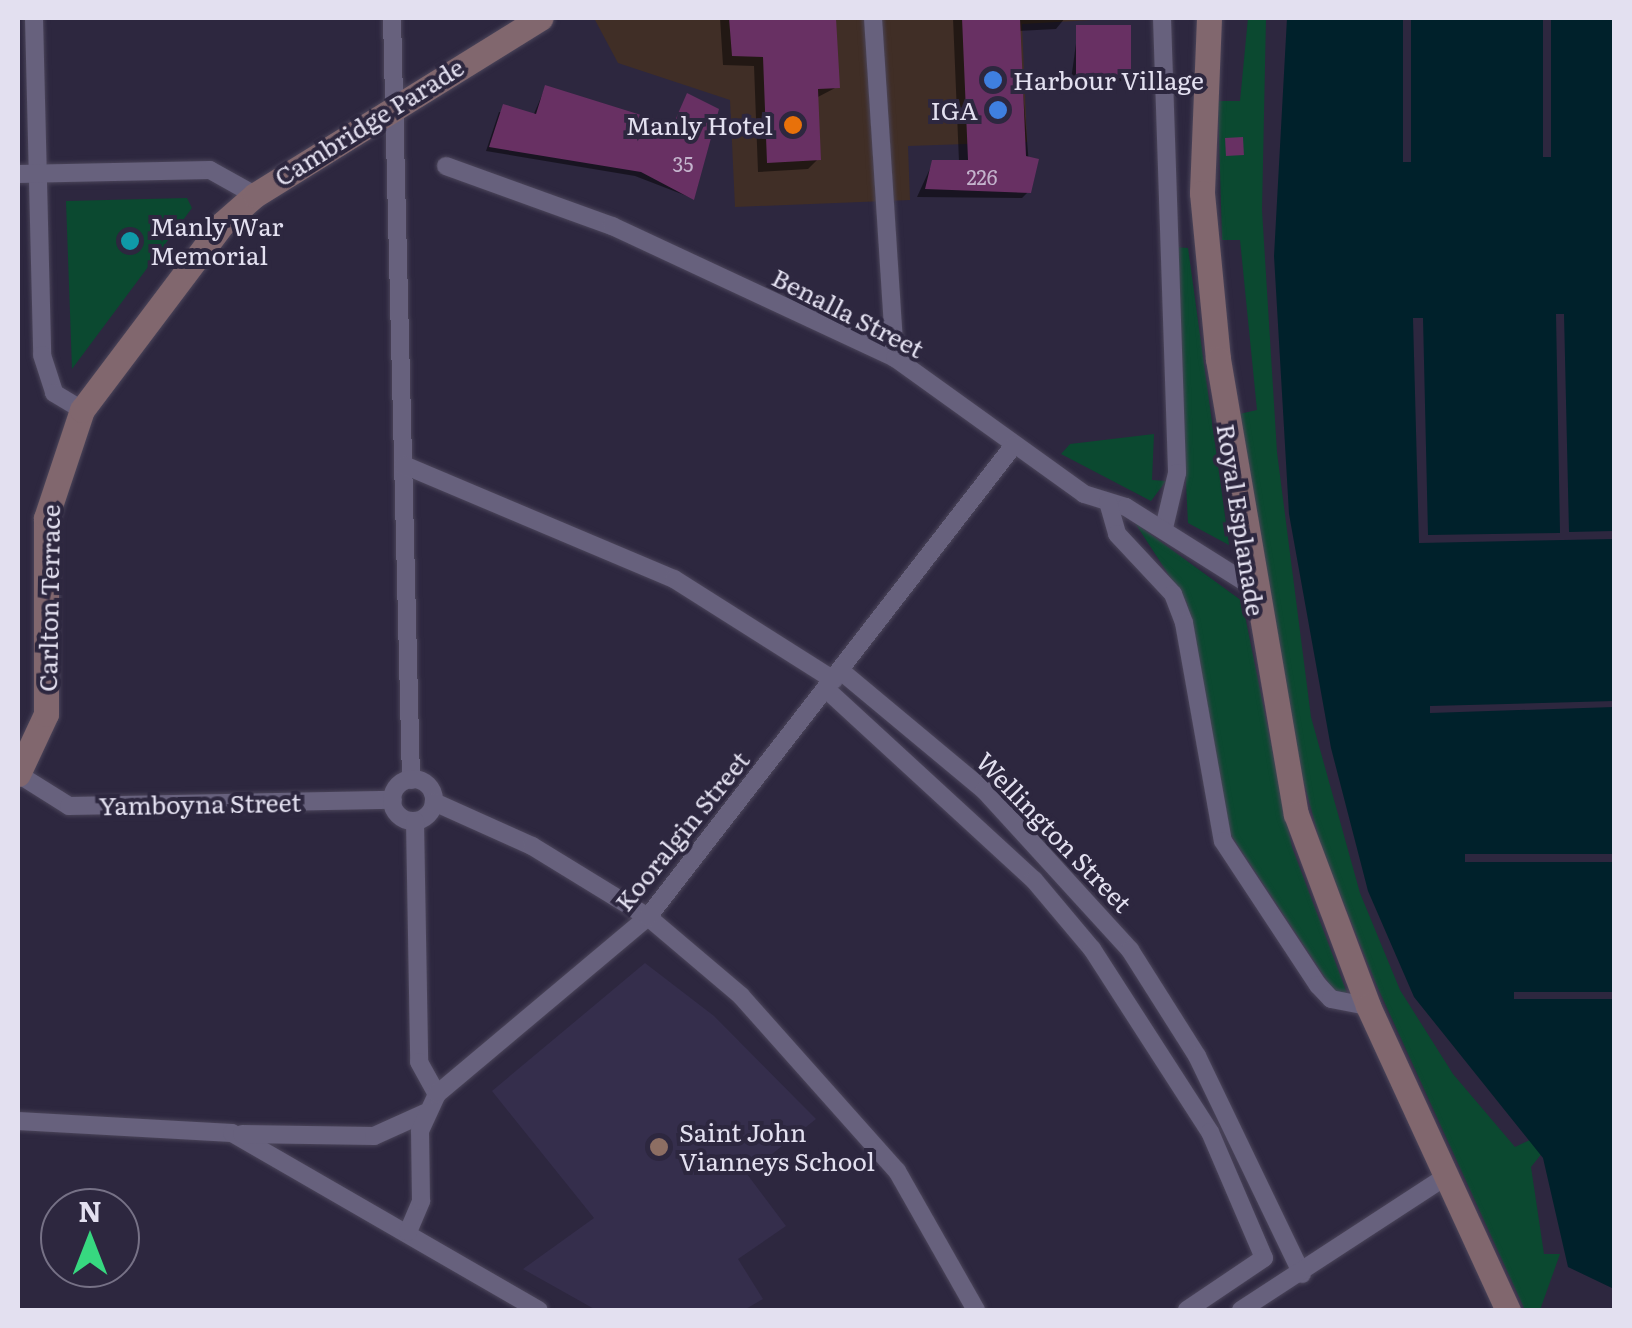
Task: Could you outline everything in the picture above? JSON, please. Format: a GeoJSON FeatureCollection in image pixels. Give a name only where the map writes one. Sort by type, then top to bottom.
{"type":"FeatureCollection","features":[{"type":"Feature","properties":{"kind":"street"},"geometry":{"type":"LineString","coordinates":[[34,18],[46,376],[82,410]]}},
{"type":"Feature","properties":{"kind":"street"},"geometry":{"type":"LineString","coordinates":[[392,18],[411,780],[393,800],[415,821],[419,1062],[437,1094]]}},
{"type":"Feature","properties":{"kind":"street","name":"Cambridge Parade"},"geometry":{"type":"LineString","coordinates":[[18,174],[210,170],[255,194],[394,103],[541,18]]}},
{"type":"Feature","properties":{"kind":"street"},"geometry":{"type":"LineString","coordinates":[[872,18],[895,358]]}},
{"type":"Feature","properties":{"kind":"street","name":"Royal Esplanade"},"geometry":{"type":"LineString","coordinates":[[1162,18],[1177,473],[1164,528]]}},
{"type":"Feature","properties":{"kind":"street","name":"Royal Esplanade"},"geometry":{"type":"LineString","coordinates":[[1209,18],[1205,238],[1250,585],[1296,814],[1368,1006],[1508,1310]]}},
{"type":"Feature","properties":{"kind":"street","name":"Benalla Street"},"geometry":{"type":"LineString","coordinates":[[446,166],[612,226],[895,358],[1014,446],[1108,502],[1164,528],[1250,585]]}},
{"type":"Feature","properties":{"kind":"street","name":"Carlton Terrace"},"geometry":{"type":"LineString","coordinates":[[18,774],[46,714],[46,518],[82,410],[222,224],[255,194]]}},
{"type":"Feature","properties":{"kind":"street","name":"Kooralgin Street"},"geometry":{"type":"LineString","coordinates":[[408,1232],[421,1201],[425,1114],[437,1094],[648,917],[1014,446]]}},
{"type":"Feature","properties":{"kind":"street","name":"Wellington Street"},"geometry":{"type":"LineString","coordinates":[[404,465],[674,579],[834,680],[984,790],[1130,950],[1197,1056],[1302,1274]]}},
{"type":"Feature","properties":{"kind":"street"},"geometry":{"type":"LineString","coordinates":[[1108,502],[1117,534],[1174,594],[1184,622],[1223,841],[1318,985],[1331,999],[1368,1006]]}},
{"type":"Feature","properties":{"kind":"street","name":"Wellington Street"},"geometry":{"type":"LineString","coordinates":[[834,680],[970,813],[1092,949],[1210,1132],[1264,1258],[1187,1310]]}},
{"type":"Feature","properties":{"kind":"street","name":"Yamboyna Street"},"geometry":{"type":"LineString","coordinates":[[18,774],[69,806],[393,800]]}},
{"type":"Feature","properties":{"kind":"street"},"geometry":{"type":"LineString","coordinates":[[411,780],[428,786],[434,802],[532,846],[648,917],[848,1107],[976,1310]]}},
{"type":"Feature","properties":{"kind":"street"},"geometry":{"type":"LineString","coordinates":[[415,821],[434,802]]}},
{"type":"Feature","properties":{"kind":"street"},"geometry":{"type":"LineString","coordinates":[[18,1121],[374,1136],[425,1114]]}},
{"type":"Feature","properties":{"kind":"street"},"geometry":{"type":"LineString","coordinates":[[232,1133],[538,1310]]}},
{"type":"Feature","properties":{"kind":"street"},"geometry":{"type":"LineString","coordinates":[[1241,1310],[1302,1274],[1445,1177]]}},
{"type":"Feature","properties":{"kind":"shaded area"},"geometry":{"type":"Polygon","coordinates":[[[594,18],[1128,18],[1022,24],[1027,142],[908,146],[910,200],[735,207],[730,100],[618,63],[594,18]]]}},
{"type":"Feature","properties":{"kind":"shaded area","name":"Saint John Vianneys School"},"geometry":{"type":"Polygon","coordinates":[[[645,963],[714,1016],[816,1119],[747,1174],[786,1226],[738,1259],[763,1299],[744,1310],[596,1310],[523,1269],[594,1218],[492,1091],[645,963]]]}},
{"type":"Feature","properties":{"kind":"green space"},"geometry":{"type":"Polygon","coordinates":[[[1248,18],[1266,18],[1262,210],[1277,452],[1311,717],[1360,893],[1400,990],[1453,1074],[1515,1147],[1532,1139],[1543,1152],[1531,1167],[1544,1254],[1560,1254],[1540,1310],[1525,1310],[1377,986],[1322,849],[1297,757],[1239,414],[1257,410],[1240,240],[1222,240],[1218,101],[1240,101],[1248,18]]]}},
{"type":"Feature","properties":{"kind":"green space"},"geometry":{"type":"Polygon","coordinates":[[[187,198],[192,208],[72,369],[66,201],[187,198]]]}},
{"type":"Feature","properties":{"kind":"green space"},"geometry":{"type":"Polygon","coordinates":[[[1174,247],[1188,248],[1229,545],[1188,523],[1174,247]]]}},
{"type":"Feature","properties":{"kind":"green space"},"geometry":{"type":"Polygon","coordinates":[[[1154,434],[1152,480],[1166,481],[1151,501],[1061,454],[1070,444],[1154,434]]]}},
{"type":"Feature","properties":{"kind":"green space"},"geometry":{"type":"Polygon","coordinates":[[[1135,523],[1242,601],[1292,847],[1347,993],[1334,991],[1229,832],[1187,603],[1135,523]]]}},
{"type":"Feature","properties":{"kind":"water"},"geometry":{"type":"Polygon","coordinates":[[[1287,18],[1614,18],[1614,1289],[1568,1267],[1543,1158],[1414,997],[1368,891],[1331,748],[1289,514],[1274,256],[1287,18]]]}},
{"type":"Feature","properties":{"kind":"pier"},"geometry":{"type":"Polygon","coordinates":[[[1403,18],[1411,18],[1411,162],[1403,162],[1403,18]]]}},
{"type":"Feature","properties":{"kind":"pier"},"geometry":{"type":"Polygon","coordinates":[[[1543,18],[1551,18],[1551,157],[1543,157],[1543,18]]]}},
{"type":"Feature","properties":{"kind":"pier"},"geometry":{"type":"Polygon","coordinates":[[[1556,314],[1564,314],[1569,532],[1614,531],[1614,539],[1419,543],[1413,318],[1423,318],[1428,535],[1560,533],[1556,314]]]}},
{"type":"Feature","properties":{"kind":"pier"},"geometry":{"type":"Polygon","coordinates":[[[1614,701],[1614,707],[1430,713],[1430,706],[1614,701]]]}},
{"type":"Feature","properties":{"kind":"pier"},"geometry":{"type":"Polygon","coordinates":[[[1465,854],[1614,854],[1614,862],[1465,862],[1465,854]]]}},
{"type":"Feature","properties":{"kind":"pier"},"geometry":{"type":"Polygon","coordinates":[[[1514,992],[1614,992],[1614,999],[1514,999],[1514,992]]]}},
{"type":"Feature","properties":{"kind":"building","name":"Manly Hotel"},"geometry":{"type":"Polygon","coordinates":[[[729,18],[836,18],[840,88],[818,89],[821,160],[767,163],[763,57],[732,56],[729,18]]]}},
{"type":"Feature","properties":{"kind":"building","name":"Harbour Village"},"geometry":{"type":"Polygon","coordinates":[[[962,18],[1020,18],[1026,156],[1039,159],[1031,193],[925,189],[932,160],[968,160],[962,18]]]}},
{"type":"Feature","properties":{"kind":"building"},"geometry":{"type":"Polygon","coordinates":[[[1076,25],[1131,25],[1131,78],[1076,78],[1076,25]]]}},
{"type":"Feature","properties":{"kind":"building"},"geometry":{"type":"Polygon","coordinates":[[[545,85],[673,125],[687,93],[719,109],[694,200],[641,172],[489,147],[503,104],[536,114],[545,85]]]}},
{"type":"Feature","properties":{"kind":"building"},"geometry":{"type":"Polygon","coordinates":[[[1243,137],[1244,155],[1226,156],[1225,138],[1243,137]]]}},
{"type":"Feature","properties":{"kind":"place","name":"Harbour Village"},"geometry":{"type":"Point","coordinates":[993,80]}},
{"type":"Feature","properties":{"kind":"place","name":"IGA"},"geometry":{"type":"Point","coordinates":[998,110]}},
{"type":"Feature","properties":{"kind":"place","name":"Manly Hotel"},"geometry":{"type":"Point","coordinates":[793,125]}},
{"type":"Feature","properties":{"kind":"place","name":"Manly War Memorial"},"geometry":{"type":"Point","coordinates":[130,241]}},
{"type":"Feature","properties":{"kind":"place","name":"Saint John Vianneys School"},"geometry":{"type":"Point","coordinates":[659,1147]}}]}
